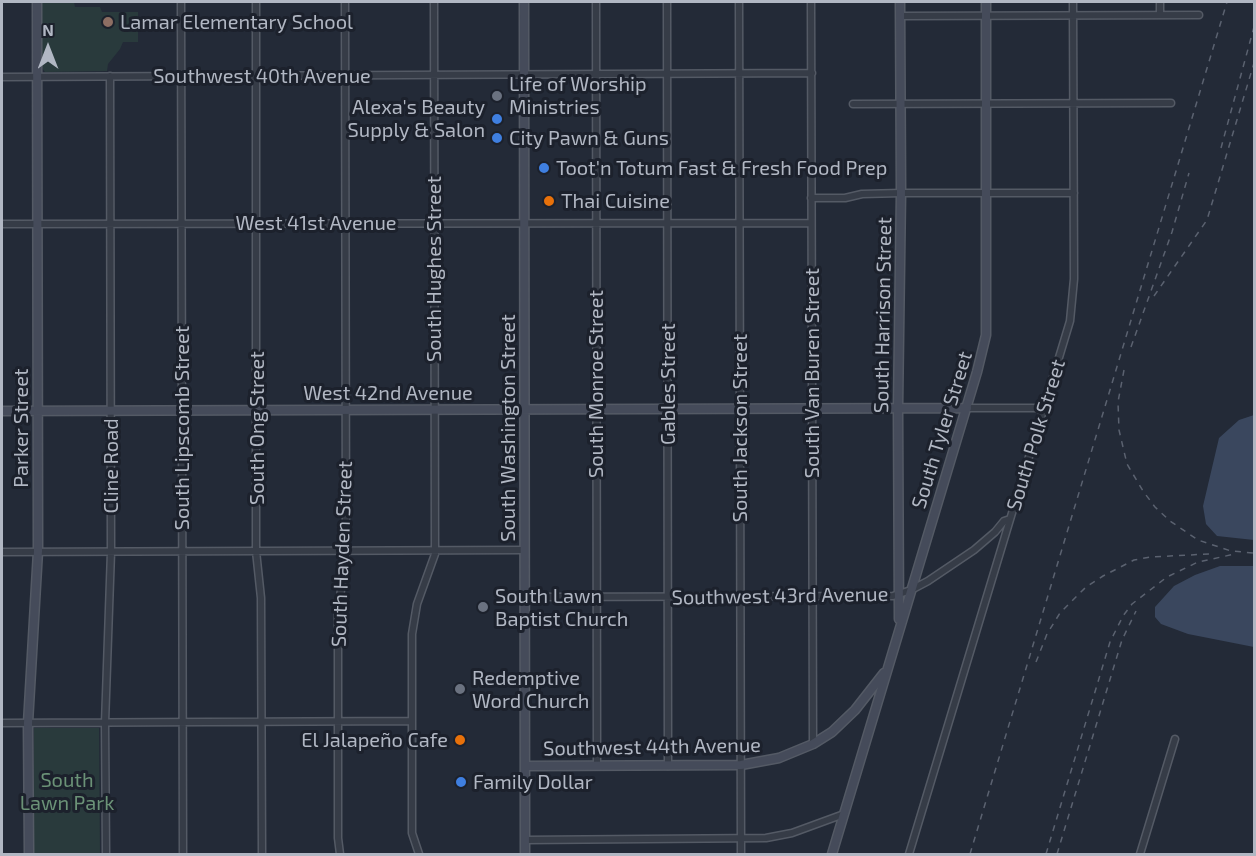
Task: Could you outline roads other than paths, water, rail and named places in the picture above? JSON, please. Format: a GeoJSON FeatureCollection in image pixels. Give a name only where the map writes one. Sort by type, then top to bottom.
{"type":"FeatureCollection","features":[{"type":"Feature","properties":{"kind":"main road","name":"Parker Street"},"geometry":{"type":"LineString","coordinates":[[29,855],[28,723],[38,552],[37,2]]}},
{"type":"Feature","properties":{"kind":"main road","name":"South Washington Street"},"geometry":{"type":"LineString","coordinates":[[524,2],[525,855]]}},
{"type":"Feature","properties":{"kind":"main road","name":"South Harrison Street"},"geometry":{"type":"LineString","coordinates":[[899,629],[900,2]]}},
{"type":"Feature","properties":{"kind":"main road","name":"South Tyler Street"},"geometry":{"type":"LineString","coordinates":[[832,855],[967,408],[986,335],[986,2]]}},
{"type":"Feature","properties":{"kind":"main road","name":"West 42nd Avenue"},"geometry":{"type":"LineString","coordinates":[[2,411],[967,408]]}},
{"type":"Feature","properties":{"kind":"main road","name":"Southwest 44th Avenue"},"geometry":{"type":"LineString","coordinates":[[525,766],[741,765],[779,759],[813,744],[832,732],[849,716],[888,668]]}},
{"type":"Feature","properties":{"kind":"street","name":"South Lipscomb Street"},"geometry":{"type":"LineString","coordinates":[[181,2],[183,855]]}},
{"type":"Feature","properties":{"kind":"street","name":"South Ong Street"},"geometry":{"type":"LineString","coordinates":[[256,2],[256,551],[261,598],[262,855]]}},
{"type":"Feature","properties":{"kind":"street","name":"South Hayden Street"},"geometry":{"type":"LineString","coordinates":[[340,855],[338,838],[338,613],[346,551],[347,410],[345,2]]}},
{"type":"Feature","properties":{"kind":"street","name":"South Hughes Street"},"geometry":{"type":"LineString","coordinates":[[419,855],[412,832],[413,621],[417,604],[433,564],[435,551],[434,2]]}},
{"type":"Feature","properties":{"kind":"street","name":"South Monroe Street"},"geometry":{"type":"LineString","coordinates":[[596,2],[597,766]]}},
{"type":"Feature","properties":{"kind":"street","name":"Gables Street"},"geometry":{"type":"LineString","coordinates":[[667,2],[668,766]]}},
{"type":"Feature","properties":{"kind":"street","name":"South Jackson Street"},"geometry":{"type":"LineString","coordinates":[[739,2],[741,855]]}},
{"type":"Feature","properties":{"kind":"street","name":"South Van Buren Street"},"geometry":{"type":"LineString","coordinates":[[811,2],[813,744]]}},
{"type":"Feature","properties":{"kind":"street","name":"South Polk Street"},"geometry":{"type":"LineString","coordinates":[[909,855],[1070,321],[1073,303],[1073,2]]}},
{"type":"Feature","properties":{"kind":"street"},"geometry":{"type":"LineString","coordinates":[[1160,2],[1160,15]]}},
{"type":"Feature","properties":{"kind":"street"},"geometry":{"type":"LineString","coordinates":[[900,16],[1199,15]]}},
{"type":"Feature","properties":{"kind":"street","name":"Southwest 40th Avenue"},"geometry":{"type":"LineString","coordinates":[[2,76],[812,73]]}},
{"type":"Feature","properties":{"kind":"street","name":"Cline Road"},"geometry":{"type":"LineString","coordinates":[[106,855],[105,723],[111,552],[110,76]]}},
{"type":"Feature","properties":{"kind":"street"},"geometry":{"type":"LineString","coordinates":[[853,104],[1171,103]]}},
{"type":"Feature","properties":{"kind":"street"},"geometry":{"type":"LineString","coordinates":[[811,198],[845,198],[862,194],[901,193],[1074,193]]}},
{"type":"Feature","properties":{"kind":"street","name":"West 41st Avenue"},"geometry":{"type":"LineString","coordinates":[[2,224],[811,223]]}},
{"type":"Feature","properties":{"kind":"street"},"geometry":{"type":"LineString","coordinates":[[967,408],[1044,408]]}},
{"type":"Feature","properties":{"kind":"street","name":"Southwest 43rd Avenue"},"geometry":{"type":"LineString","coordinates":[[525,597],[893,596],[911,590],[974,550],[995,532],[1004,520],[1010,519]]}},
{"type":"Feature","properties":{"kind":"street"},"geometry":{"type":"LineString","coordinates":[[2,552],[525,550]]}},
{"type":"Feature","properties":{"kind":"street"},"geometry":{"type":"LineString","coordinates":[[2,723],[412,721]]}},
{"type":"Feature","properties":{"kind":"street"},"geometry":{"type":"LineString","coordinates":[[1140,855],[1174,740]]}},
{"type":"Feature","properties":{"kind":"street"},"geometry":{"type":"LineString","coordinates":[[525,840],[766,838],[792,833],[844,814]]}},
{"type":"Feature","properties":{"kind":"water"},"geometry":{"type":"Polygon","coordinates":[[[1254,415],[1254,540],[1217,536],[1206,524],[1203,506],[1219,438],[1239,420],[1254,415]]]}},
{"type":"Feature","properties":{"kind":"water"},"geometry":{"type":"Polygon","coordinates":[[[1220,566],[1254,566],[1254,647],[1188,634],[1161,624],[1155,617],[1155,607],[1174,586],[1220,566]]]}},
{"type":"Feature","properties":{"kind":"railway"},"geometry":{"type":"LineString","coordinates":[[970,854],[1227,2]]}},
{"type":"Feature","properties":{"kind":"railway"},"geometry":{"type":"LineString","coordinates":[[1221,148],[1254,27]]}},
{"type":"Feature","properties":{"kind":"railway"},"geometry":{"type":"LineString","coordinates":[[1154,296],[1207,220],[1254,63]]}},
{"type":"Feature","properties":{"kind":"railway"},"geometry":{"type":"LineString","coordinates":[[1131,347],[1172,232],[1189,173]]}},
{"type":"Feature","properties":{"kind":"railway"},"geometry":{"type":"LineString","coordinates":[[1124,370],[1118,402],[1119,430],[1127,464],[1143,491],[1170,521],[1198,540],[1231,551],[1254,553]]}},
{"type":"Feature","properties":{"kind":"railway"},"geometry":{"type":"LineString","coordinates":[[1036,662],[1047,634],[1060,613],[1086,587],[1103,576],[1134,560],[1209,554]]}},
{"type":"Feature","properties":{"kind":"railway"},"geometry":{"type":"LineString","coordinates":[[1046,854],[1110,642],[1123,616],[1132,604],[1167,577],[1198,562],[1235,554]]}},
{"type":"Feature","properties":{"kind":"railway"},"geometry":{"type":"LineString","coordinates":[[1057,854],[1122,640],[1136,611]]}},
{"type":"Feature","properties":{"kind":"place","name":"Lamar Elementary School"},"geometry":{"type":"Point","coordinates":[108,22]}},
{"type":"Feature","properties":{"kind":"place","name":"Life of Worship Ministries"},"geometry":{"type":"Point","coordinates":[497,96]}},
{"type":"Feature","properties":{"kind":"place","name":"Alexa's Beauty Supply & Salon"},"geometry":{"type":"Point","coordinates":[497,119]}},
{"type":"Feature","properties":{"kind":"place","name":"City Pawn & Guns"},"geometry":{"type":"Point","coordinates":[497,138]}},
{"type":"Feature","properties":{"kind":"place","name":"Toot'n Totum Fast & Fresh Food Prep"},"geometry":{"type":"Point","coordinates":[544,168]}},
{"type":"Feature","properties":{"kind":"place","name":"Thai Cuisine"},"geometry":{"type":"Point","coordinates":[549,201]}},
{"type":"Feature","properties":{"kind":"place","name":"South Lawn Baptist Church"},"geometry":{"type":"Point","coordinates":[483,607]}},
{"type":"Feature","properties":{"kind":"place","name":"Redemptive Word Church"},"geometry":{"type":"Point","coordinates":[460,689]}},
{"type":"Feature","properties":{"kind":"place","name":"El Jalapeño Cafe"},"geometry":{"type":"Point","coordinates":[460,740]}},
{"type":"Feature","properties":{"kind":"place","name":"Family Dollar"},"geometry":{"type":"Point","coordinates":[461,782]}},
{"type":"Feature","properties":{"kind":"park label","name":"South Lawn Park"},"geometry":{"type":"Point","coordinates":[67,792]}}]}
